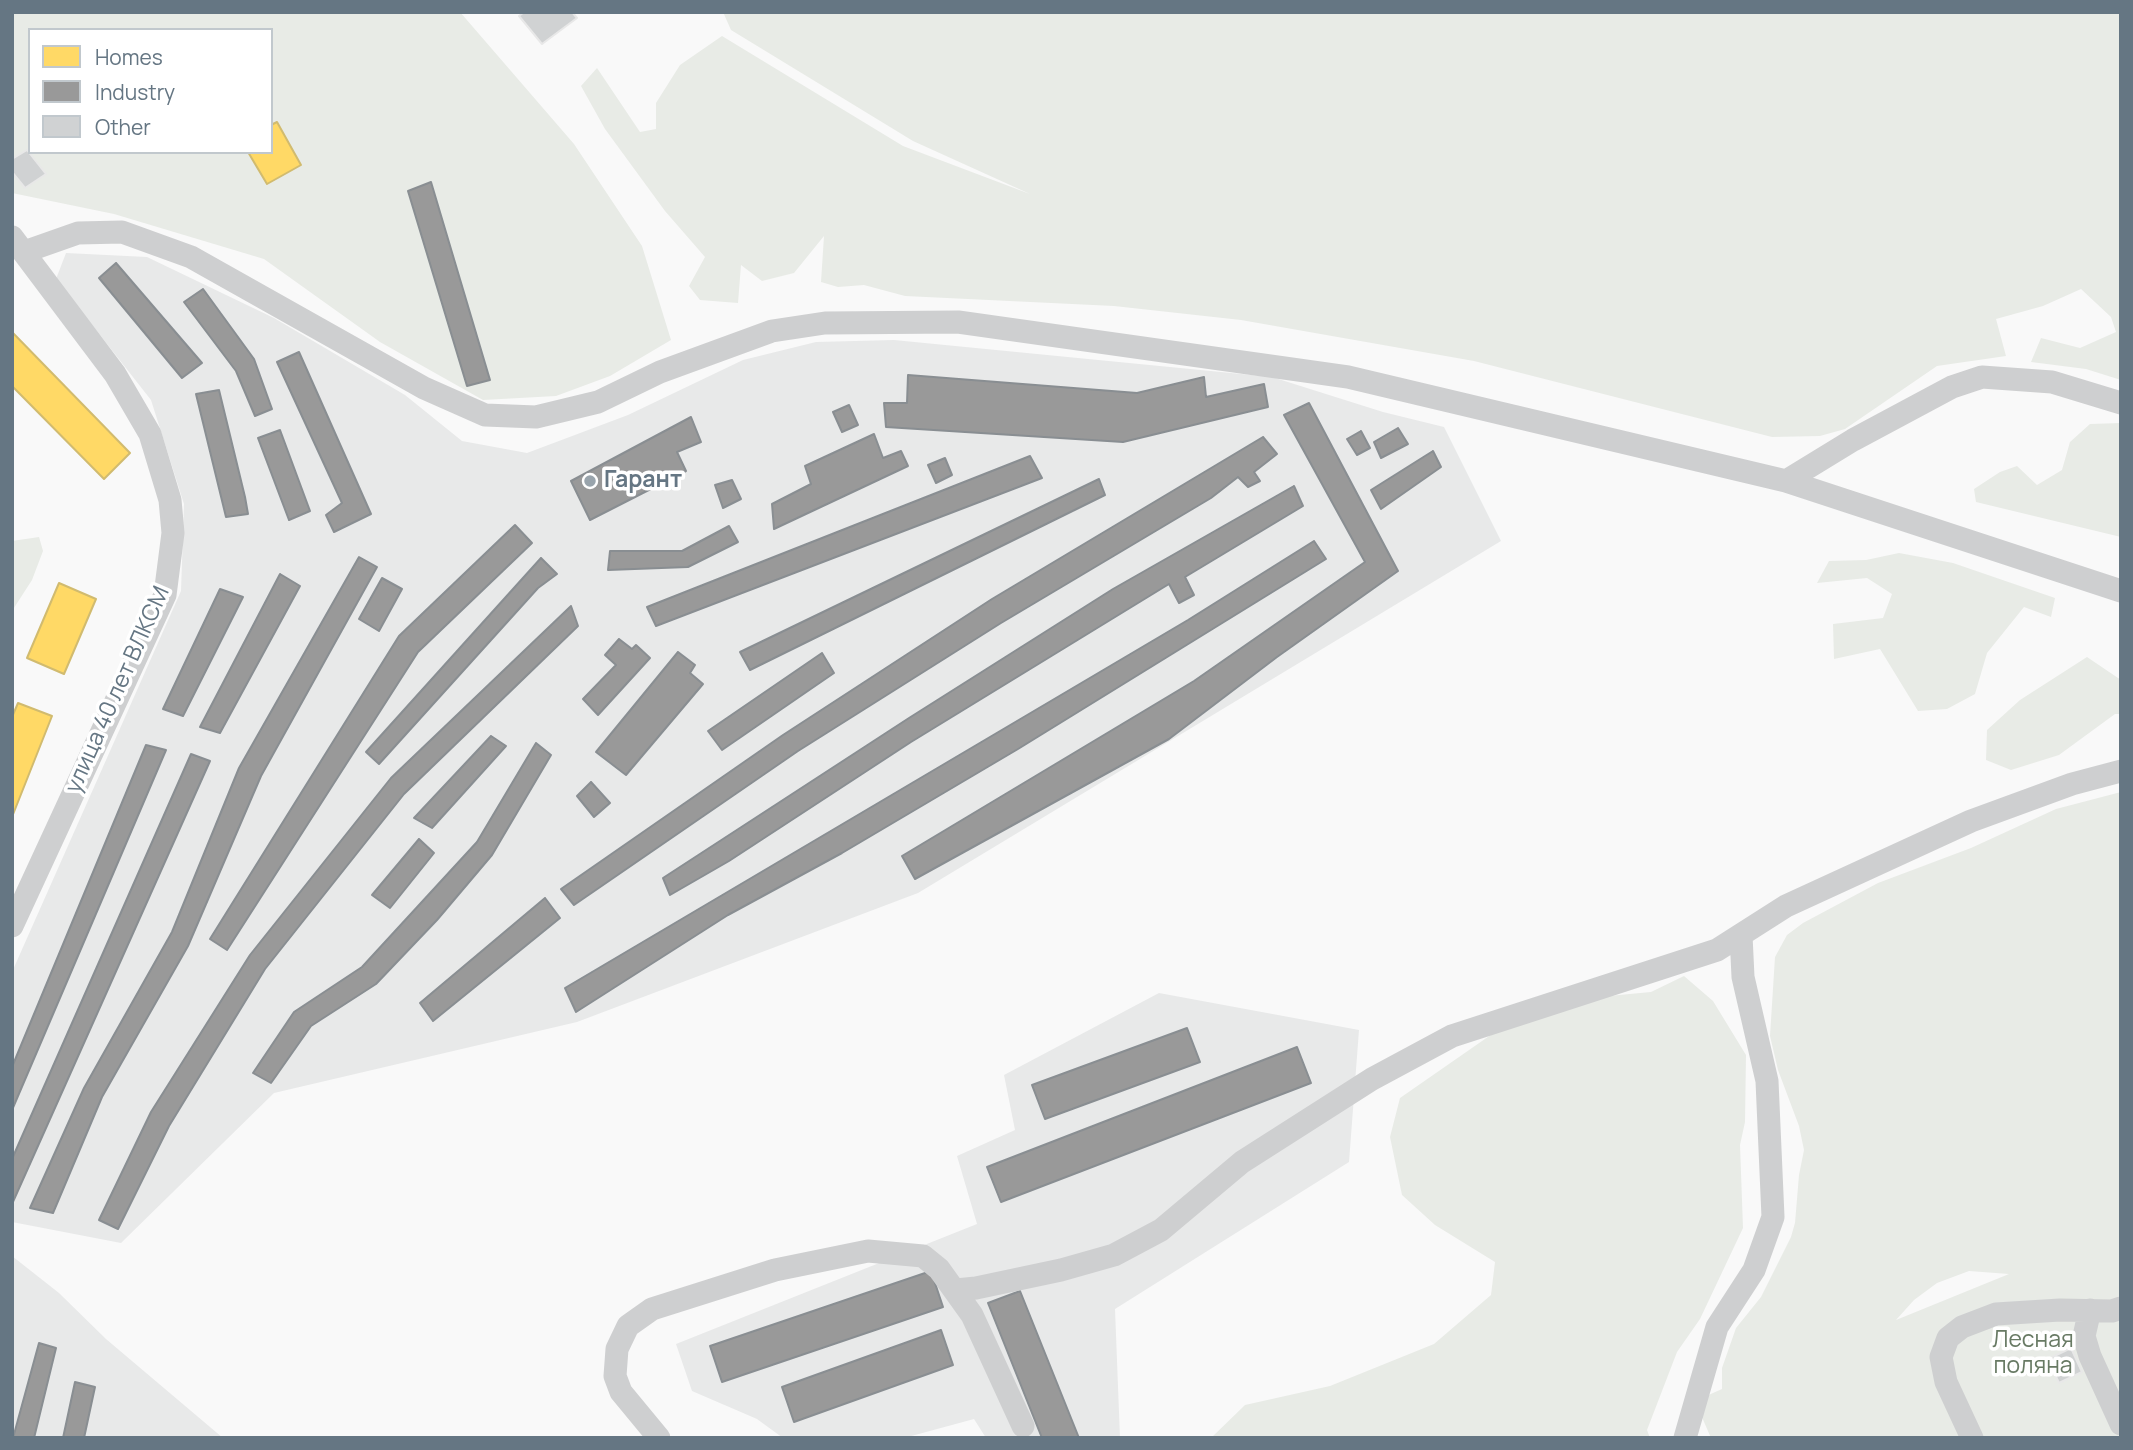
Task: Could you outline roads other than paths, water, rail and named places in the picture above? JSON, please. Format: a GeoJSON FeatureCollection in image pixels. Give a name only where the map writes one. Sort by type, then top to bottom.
{"type":"FeatureCollection","features":[{"type":"Feature","properties":{"kind":"street"},"geometry":{"type":"LineString","coordinates":[[18,244],[78,233],[122,232],[191,257],[424,388],[485,415],[536,417],[598,402],[660,372],[772,331],[825,323],[958,322],[1348,377],[1786,481],[2121,591]]}},
{"type":"Feature","properties":{"kind":"street","name":"улица 40 лет ВЛКСМ"},"geometry":{"type":"LineString","coordinates":[[12,926],[165,595],[173,533],[170,500],[150,434],[115,374],[18,244]]}},
{"type":"Feature","properties":{"kind":"street"},"geometry":{"type":"LineString","coordinates":[[1786,481],[1853,440],[1952,387],[1982,377],[2052,382],[2121,403]]}},
{"type":"Feature","properties":{"kind":"street"},"geometry":{"type":"LineString","coordinates":[[956,1290],[1061,1270],[1114,1255],[1161,1230],[1242,1162],[1371,1079],[1452,1036],[1717,950],[1786,906],[1971,821],[2072,784],[2121,771]]}},
{"type":"Feature","properties":{"kind":"street"},"geometry":{"type":"LineString","coordinates":[[1685,1438],[1717,1327],[1754,1270],[1773,1217],[1767,1081],[1743,978],[1741,934]]}},
{"type":"Feature","properties":{"kind":"street"},"geometry":{"type":"LineString","coordinates":[[659,1438],[621,1392],[615,1376],[617,1349],[628,1326],[652,1309],[775,1270],[868,1251],[923,1256],[939,1269],[972,1315],[1023,1426]]}},
{"type":"Feature","properties":{"kind":"street"},"geometry":{"type":"LineString","coordinates":[[1972,1438],[1946,1382],[1941,1357],[1948,1338],[1962,1327],[1996,1314],[2060,1310],[2112,1311],[2121,1308]]}},
{"type":"Feature","properties":{"kind":"street"},"geometry":{"type":"LineString","coordinates":[[2090,1310],[2084,1336],[2090,1356],[2121,1424]]}},
{"type":"Feature","properties":{"kind":"place","name":"Гарант"},"geometry":{"type":"Point","coordinates":[590,481]}},
{"type":"Feature","properties":{"kind":"park label","name":"Лесная поляна"},"geometry":{"type":"Point","coordinates":[2033,1354]}}]}
